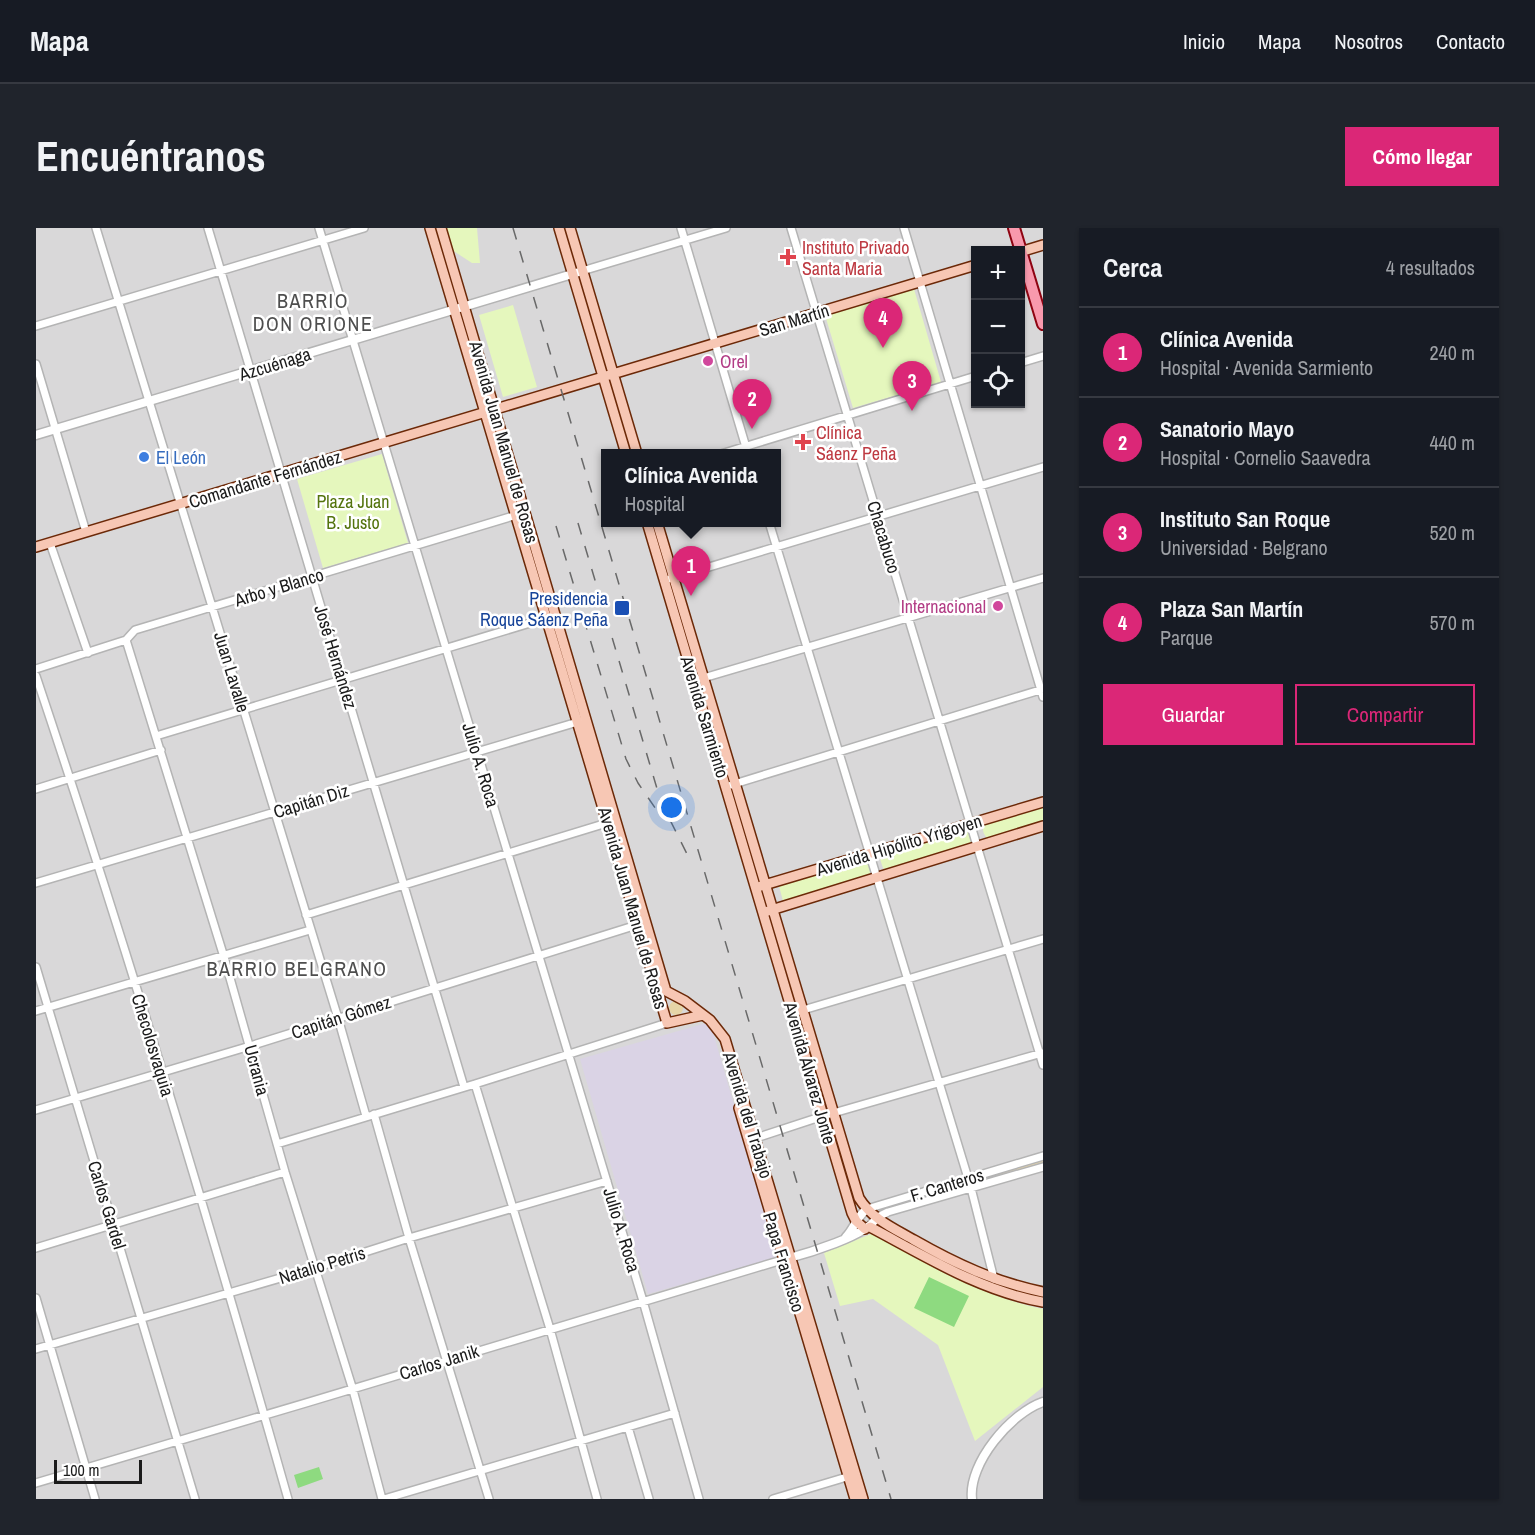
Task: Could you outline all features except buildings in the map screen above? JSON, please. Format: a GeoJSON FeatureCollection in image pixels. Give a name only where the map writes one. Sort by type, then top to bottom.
{"type":"FeatureCollection","features":[{"type":"Feature","properties":{"kind":"main road","name":"Avenida Juan Manuel de Rosas"},"geometry":{"type":"LineString","coordinates":[[430,228],[460,308]]}},
{"type":"Feature","properties":{"kind":"main road","name":"Avenida Juan Manuel de Rosas"},"geometry":{"type":"LineString","coordinates":[[441,228],[460,308],[642,923],[667,1023],[703,1015]]}},
{"type":"Feature","properties":{"kind":"main road"},"geometry":{"type":"LineString","coordinates":[[559,228],[577,272],[608,376],[625,449]]}},
{"type":"Feature","properties":{"kind":"main road"},"geometry":{"type":"LineString","coordinates":[[570,228],[577,272]]}},
{"type":"Feature","properties":{"kind":"main road"},"geometry":{"type":"LineString","coordinates":[[1014,228],[1019,246]]}},
{"type":"Feature","properties":{"kind":"main road"},"geometry":{"type":"LineString","coordinates":[[1025,250],[1043,245]]}},
{"type":"Feature","properties":{"kind":"main road"},"geometry":{"type":"LineString","coordinates":[[1025,264],[1043,324]]}},
{"type":"Feature","properties":{"kind":"main road","name":"San Martín"},"geometry":{"type":"LineString","coordinates":[[490,411],[971,266]]}},
{"type":"Feature","properties":{"kind":"main road"},"geometry":{"type":"LineString","coordinates":[[608,376],[635,449]]}},
{"type":"Feature","properties":{"kind":"main road","name":"Comandante Fernández"},"geometry":{"type":"LineString","coordinates":[[36,547],[490,411]]}},
{"type":"Feature","properties":{"kind":"main road","name":"Avenida Sarmiento"},"geometry":{"type":"LineString","coordinates":[[649,527],[669,579],[699,679],[736,784],[773,909]]}},
{"type":"Feature","properties":{"kind":"main road","name":"Avenida Sarmiento"},"geometry":{"type":"LineString","coordinates":[[658,527],[669,579]]}},
{"type":"Feature","properties":{"kind":"main road","name":"Avenida Sarmiento"},"geometry":{"type":"LineString","coordinates":[[699,679],[725,787],[763,912]]}},
{"type":"Feature","properties":{"kind":"main road","name":"Avenida Hipólito Yrigoyen"},"geometry":{"type":"LineString","coordinates":[[756,888],[1043,802]]}},
{"type":"Feature","properties":{"kind":"main road","name":"Avenida Hipólito Yrigoyen"},"geometry":{"type":"LineString","coordinates":[[763,912],[1043,826]]}},
{"type":"Feature","properties":{"kind":"main road","name":"Avenida Álvarez Jonte"},"geometry":{"type":"LineString","coordinates":[[773,909],[798,1012],[856,1221]]}},
{"type":"Feature","properties":{"kind":"main road","name":"Avenida Álvarez Jonte"},"geometry":{"type":"LineString","coordinates":[[763,912],[798,1012]]}},
{"type":"Feature","properties":{"kind":"main road","name":"Avenida Juan Manuel de Rosas"},"geometry":{"type":"LineString","coordinates":[[642,923],[666,991],[685,1001],[703,1015]]}},
{"type":"Feature","properties":{"kind":"main road"},"geometry":{"type":"LineString","coordinates":[[661,1002],[669,993]]}},
{"type":"Feature","properties":{"kind":"main road"},"geometry":{"type":"LineString","coordinates":[[685,1001],[688,1009],[686,1019]]}},
{"type":"Feature","properties":{"kind":"main road","name":"Avenida del Trabajo"},"geometry":{"type":"LineString","coordinates":[[703,1015],[715,1025],[724,1039],[751,1140],[787,1258]]}},
{"type":"Feature","properties":{"kind":"main road","name":"Avenida Álvarez Jonte"},"geometry":{"type":"LineString","coordinates":[[828,1115],[859,1198],[867,1209],[870,1225]]}},
{"type":"Feature","properties":{"kind":"main road"},"geometry":{"type":"LineString","coordinates":[[856,1221],[870,1225],[950,1269],[1043,1302]]}},
{"type":"Feature","properties":{"kind":"main road","name":"Papa Francisco"},"geometry":{"type":"LineString","coordinates":[[787,1258],[852,1475],[863,1499]]}},
{"type":"Feature","properties":{"kind":"main road"},"geometry":{"type":"LineString","coordinates":[[992,1283],[1043,1292]]}},
{"type":"Feature","properties":{"kind":"main road","name":"Papa Francisco"},"geometry":{"type":"LineString","coordinates":[[852,1475],[855,1499]]}},
{"type":"Feature","properties":{"kind":"street","name":"Juan Lavalle"},"geometry":{"type":"LineString","coordinates":[[96,228],[310,930],[409,1238],[489,1499]]}},
{"type":"Feature","properties":{"kind":"street","name":"José Hernández"},"geometry":{"type":"LineString","coordinates":[[208,228],[464,1086]]}},
{"type":"Feature","properties":{"kind":"street","name":"Julio A. Roca"},"geometry":{"type":"LineString","coordinates":[[319,228],[607,1181],[699,1499]]}},
{"type":"Feature","properties":{"kind":"street"},"geometry":{"type":"LineString","coordinates":[[36,326],[364,228]]}},
{"type":"Feature","properties":{"kind":"street"},"geometry":{"type":"LineString","coordinates":[[681,228],[747,449]]}},
{"type":"Feature","properties":{"kind":"street"},"geometry":{"type":"LineString","coordinates":[[577,272],[726,228]]}},
{"type":"Feature","properties":{"kind":"street","name":"Chacabuco"},"geometry":{"type":"LineString","coordinates":[[791,228],[1043,1065]]}},
{"type":"Feature","properties":{"kind":"street"},"geometry":{"type":"LineString","coordinates":[[725,787],[939,720],[1042,692],[904,228]]}},
{"type":"Feature","properties":{"kind":"street","name":"Azcuénaga"},"geometry":{"type":"LineString","coordinates":[[36,435],[577,272]]}},
{"type":"Feature","properties":{"kind":"street"},"geometry":{"type":"LineString","coordinates":[[1025,361],[1043,356]]}},
{"type":"Feature","properties":{"kind":"street"},"geometry":{"type":"LineString","coordinates":[[36,364],[86,532]]}},
{"type":"Feature","properties":{"kind":"street"},"geometry":{"type":"LineString","coordinates":[[750,449],[971,377]]}},
{"type":"Feature","properties":{"kind":"street"},"geometry":{"type":"LineString","coordinates":[[669,579],[1043,467]]}},
{"type":"Feature","properties":{"kind":"street","name":"Arbo y Blanco"},"geometry":{"type":"LineString","coordinates":[[36,669],[126,640],[135,630],[521,514]]}},
{"type":"Feature","properties":{"kind":"street"},"geometry":{"type":"LineString","coordinates":[[770,527],[968,1178],[992,1283]]}},
{"type":"Feature","properties":{"kind":"street"},"geometry":{"type":"LineString","coordinates":[[50,543],[88,653]]}},
{"type":"Feature","properties":{"kind":"street"},"geometry":{"type":"LineString","coordinates":[[699,679],[1043,578]]}},
{"type":"Feature","properties":{"kind":"street"},"geometry":{"type":"LineString","coordinates":[[156,736],[551,617]]}},
{"type":"Feature","properties":{"kind":"street","name":"Ucrania"},"geometry":{"type":"LineString","coordinates":[[126,640],[224,957],[285,1172],[353,1390],[383,1499]]}},
{"type":"Feature","properties":{"kind":"street","name":"Checolosvaquia"},"geometry":{"type":"LineString","coordinates":[[36,676],[98,865],[202,1198],[288,1499]]}},
{"type":"Feature","properties":{"kind":"street","name":"Capitán Diz"},"geometry":{"type":"LineString","coordinates":[[36,883],[582,720]]}},
{"type":"Feature","properties":{"kind":"street"},"geometry":{"type":"LineString","coordinates":[[36,789],[161,750]]}},
{"type":"Feature","properties":{"kind":"street"},"geometry":{"type":"LineString","coordinates":[[306,915],[612,821]]}},
{"type":"Feature","properties":{"kind":"street","name":"Capitán Gómez"},"geometry":{"type":"LineString","coordinates":[[36,1110],[250,1046],[642,923]]}},
{"type":"Feature","properties":{"kind":"street"},"geometry":{"type":"LineString","coordinates":[[36,1011],[310,930]]}},
{"type":"Feature","properties":{"kind":"street"},"geometry":{"type":"LineString","coordinates":[[798,1012],[1043,939]]}},
{"type":"Feature","properties":{"kind":"street","name":"Carlos Gardel"},"geometry":{"type":"LineString","coordinates":[[36,967],[195,1499]]}},
{"type":"Feature","properties":{"kind":"street"},"geometry":{"type":"LineString","coordinates":[[277,1144],[667,1023]]}},
{"type":"Feature","properties":{"kind":"street"},"geometry":{"type":"LineString","coordinates":[[751,1140],[828,1115],[1041,1053]]}},
{"type":"Feature","properties":{"kind":"street"},"geometry":{"type":"LineString","coordinates":[[475,1084],[550,1329],[597,1499]]}},
{"type":"Feature","properties":{"kind":"street","name":"F. Canteros"},"geometry":{"type":"LineString","coordinates":[[867,1209],[1043,1156]]}},
{"type":"Feature","properties":{"kind":"street","name":"F. Canteros"},"geometry":{"type":"LineString","coordinates":[[870,1225],[888,1212],[1043,1167]]}},
{"type":"Feature","properties":{"kind":"street"},"geometry":{"type":"LineString","coordinates":[[36,1248],[285,1172]]}},
{"type":"Feature","properties":{"kind":"street","name":"Natalio Petris"},"geometry":{"type":"LineString","coordinates":[[36,1349],[607,1181]]}},
{"type":"Feature","properties":{"kind":"street"},"geometry":{"type":"LineString","coordinates":[[842,1239],[851,1232],[856,1221],[867,1209]]}},
{"type":"Feature","properties":{"kind":"street","name":"Carlos Janik"},"geometry":{"type":"LineString","coordinates":[[36,1483],[353,1390],[447,1359],[787,1258],[855,1236],[870,1225]]}},
{"type":"Feature","properties":{"kind":"street"},"geometry":{"type":"LineString","coordinates":[[36,1298],[95,1499]]}},
{"type":"Feature","properties":{"kind":"street"},"geometry":{"type":"LineString","coordinates":[[972,1499],[973,1478],[984,1455],[1023,1412],[1043,1402]]}},
{"type":"Feature","properties":{"kind":"street"},"geometry":{"type":"LineString","coordinates":[[383,1499],[675,1413]]}},
{"type":"Feature","properties":{"kind":"street"},"geometry":{"type":"LineString","coordinates":[[628,1427],[649,1499]]}},
{"type":"Feature","properties":{"kind":"street"},"geometry":{"type":"LineString","coordinates":[[773,1499],[852,1475]]}},
{"type":"Feature","properties":{"kind":"shaded area"},"geometry":{"type":"Polygon","coordinates":[[[36,228],[1043,228],[1043,1499],[36,1499],[36,228]]]}},
{"type":"Feature","properties":{"kind":"shaded area"},"geometry":{"type":"Polygon","coordinates":[[[673,1001],[679,1001],[683,1008],[679,1015],[673,1015],[669,1011],[669,1005],[673,1001]]]}},
{"type":"Feature","properties":{"kind":"shaded area"},"geometry":{"type":"Polygon","coordinates":[[[710,1022],[778,1257],[648,1294],[580,1059],[710,1022]]]}},
{"type":"Feature","properties":{"kind":"shaded area"},"geometry":{"type":"Polygon","coordinates":[[[800,1024],[802,1024],[826,1104],[824,1104],[800,1024]]]}},
{"type":"Feature","properties":{"kind":"shaded area"},"geometry":{"type":"Polygon","coordinates":[[[833,1127],[858,1204],[854,1207],[830,1128],[833,1127]]]}},
{"type":"Feature","properties":{"kind":"shaded area"},"geometry":{"type":"Polygon","coordinates":[[[1043,1160],[1043,1163],[982,1181],[982,1178],[1043,1160]]]}},
{"type":"Feature","properties":{"kind":"shaded area"},"geometry":{"type":"Polygon","coordinates":[[[957,1186],[958,1188],[879,1211],[879,1209],[957,1186]]]}},
{"type":"Feature","properties":{"kind":"green space"},"geometry":{"type":"Polygon","coordinates":[[[446,228],[477,228],[480,263],[472,263],[452,250],[446,228]]]}},
{"type":"Feature","properties":{"kind":"green space"},"geometry":{"type":"Polygon","coordinates":[[[914,289],[941,382],[853,408],[825,315],[914,289]]]}},
{"type":"Feature","properties":{"kind":"green space"},"geometry":{"type":"Polygon","coordinates":[[[513,305],[537,387],[503,397],[479,315],[513,305]]]}},
{"type":"Feature","properties":{"kind":"green space","name":"Plaza Juan B. Justo"},"geometry":{"type":"Polygon","coordinates":[[[382,454],[408,543],[323,568],[297,479],[382,454]]]}},
{"type":"Feature","properties":{"kind":"green space"},"geometry":{"type":"Polygon","coordinates":[[[1043,807],[1043,823],[989,840],[984,833],[984,825],[1043,807]]]}},
{"type":"Feature","properties":{"kind":"green space"},"geometry":{"type":"Polygon","coordinates":[[[965,829],[969,831],[972,843],[969,846],[887,871],[883,868],[880,859],[883,854],[965,829]]]}},
{"type":"Feature","properties":{"kind":"green space"},"geometry":{"type":"Polygon","coordinates":[[[863,861],[868,863],[871,871],[868,877],[783,901],[779,886],[863,861]]]}},
{"type":"Feature","properties":{"kind":"green space"},"geometry":{"type":"Polygon","coordinates":[[[871,1234],[970,1285],[999,1297],[1043,1309],[1043,1387],[975,1441],[938,1345],[873,1299],[840,1306],[824,1253],[871,1234]]]}},
{"type":"Feature","properties":{"kind":"green space"},"geometry":{"type":"Polygon","coordinates":[[[929,1277],[969,1296],[954,1327],[914,1308],[929,1277]]]}},
{"type":"Feature","properties":{"kind":"green space"},"geometry":{"type":"Polygon","coordinates":[[[319,1467],[323,1479],[298,1488],[294,1475],[319,1467]]]}},
{"type":"Feature","properties":{"kind":"railway"},"geometry":{"type":"LineString","coordinates":[[513,228],[601,524]]}},
{"type":"Feature","properties":{"kind":"railway"},"geometry":{"type":"LineString","coordinates":[[578,523],[661,802],[690,860]]}},
{"type":"Feature","properties":{"kind":"railway"},"geometry":{"type":"LineString","coordinates":[[556,526],[626,759],[638,783],[660,815]]}},
{"type":"Feature","properties":{"kind":"railway"},"geometry":{"type":"LineString","coordinates":[[602,527],[891,1499]]}},
{"type":"Feature","properties":{"kind":"place","name":"Instituto Privado Santa Maria"},"geometry":{"type":"Point","coordinates":[788,257]}},
{"type":"Feature","properties":{"kind":"place","name":"Plaza San Martín"},"geometry":{"type":"Point","coordinates":[883,348]}},
{"type":"Feature","properties":{"kind":"place","name":"Orel"},"geometry":{"type":"Point","coordinates":[708,361]}},
{"type":"Feature","properties":{"kind":"place","name":"Instituto San Roque"},"geometry":{"type":"Point","coordinates":[912,411]}},
{"type":"Feature","properties":{"kind":"place","name":"Sanatorio Mayo"},"geometry":{"type":"Point","coordinates":[752,429]}},
{"type":"Feature","properties":{"kind":"place","name":"Clínica Sáenz Peña"},"geometry":{"type":"Point","coordinates":[803,442]}},
{"type":"Feature","properties":{"kind":"place","name":"El León"},"geometry":{"type":"Point","coordinates":[144,457]}},
{"type":"Feature","properties":{"kind":"place","name":"Clínica Avenida"},"geometry":{"type":"Point","coordinates":[691,596]}},
{"type":"Feature","properties":{"kind":"place","name":"Internacional"},"geometry":{"type":"Point","coordinates":[998,606]}},
{"type":"Feature","properties":{"kind":"place","name":"Presidencia Roque Sáenz Peña"},"geometry":{"type":"Point","coordinates":[622,608]}},
{"type":"Feature","properties":{"kind":"district","name":"BARRIO DON ORIONE"},"geometry":{"type":"Point","coordinates":[313,312]}},
{"type":"Feature","properties":{"kind":"district","name":"BARRIO BELGRANO"},"geometry":{"type":"Point","coordinates":[297,968]}}]}
